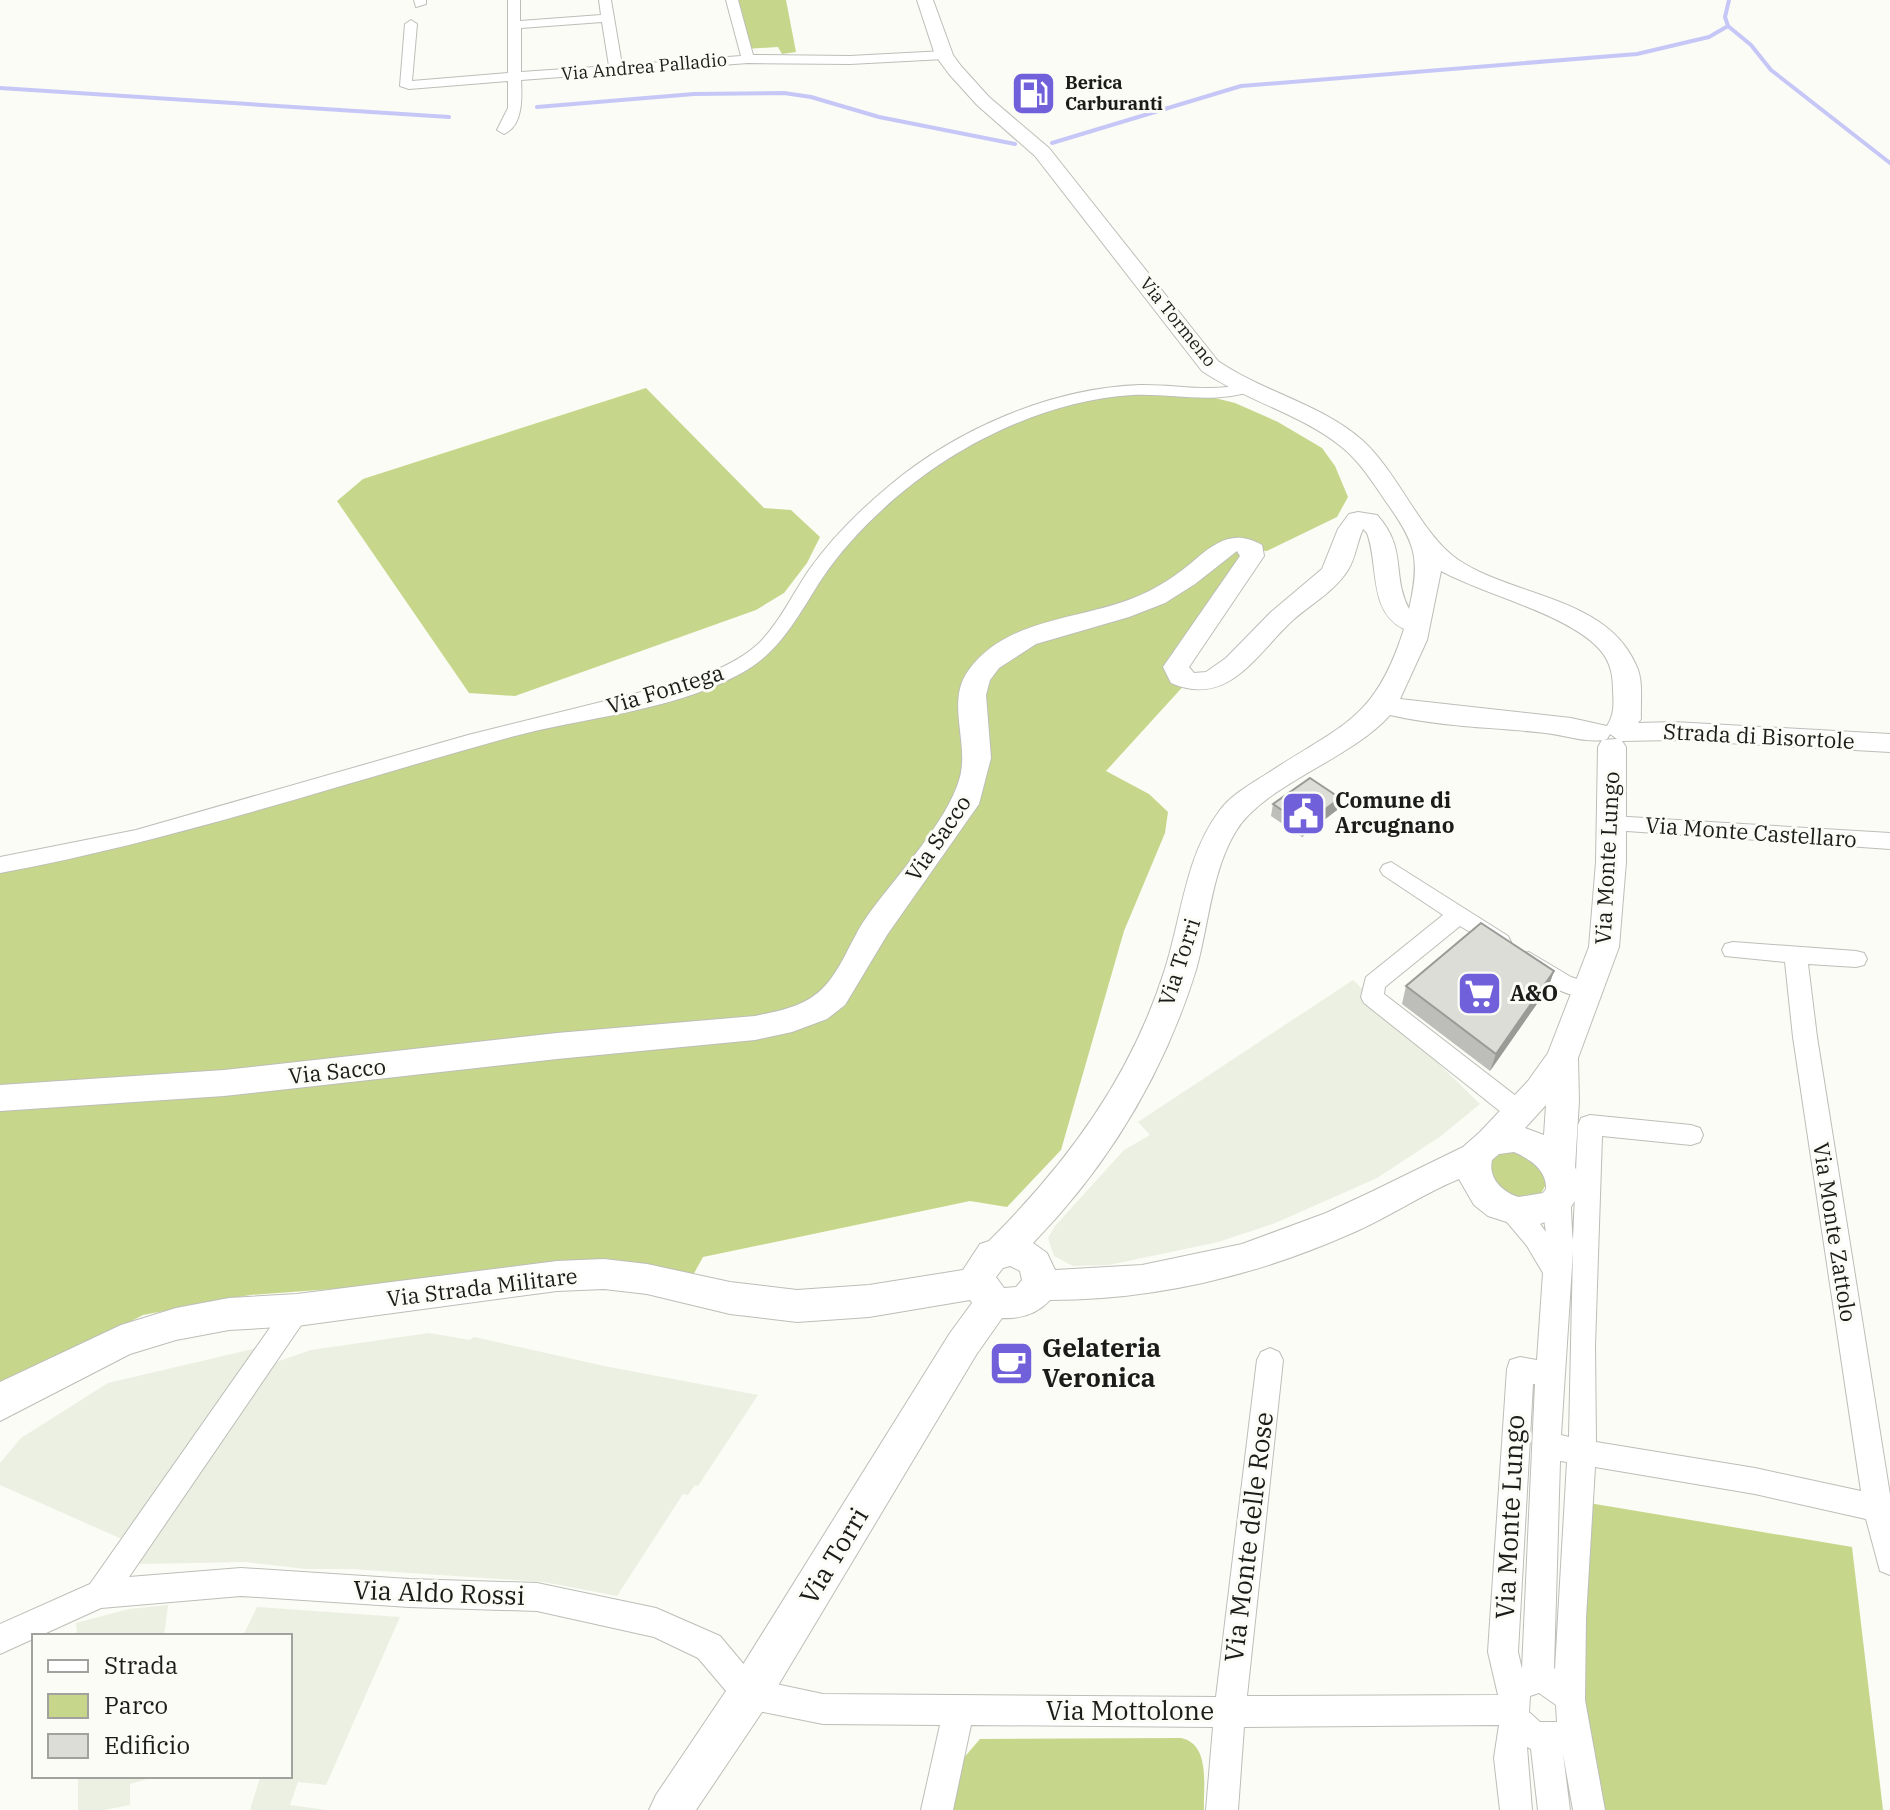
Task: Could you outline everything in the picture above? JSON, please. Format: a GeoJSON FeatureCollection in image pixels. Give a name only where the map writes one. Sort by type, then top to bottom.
{"type":"FeatureCollection","features":[{"type":"Feature","properties":{"kind":"main road","name":"Via Tormeno"},"geometry":{"type":"LineString","coordinates":[[925,0],[944,55],[983,101],[1042,152],[1210,366],[1243,389],[1322,425],[1358,449],[1427,546],[1462,575]]}},
{"type":"Feature","properties":{"kind":"main road","name":"Via Sacco"},"geometry":{"type":"LineString","coordinates":[[0,1098],[224,1083],[557,1046],[755,1028],[792,1020],[816,1010],[834,997],[876,927],[965,804],[974,781],[978,754],[973,694],[976,679],[988,663],[1007,648],[1054,629],[1149,601],[1177,586],[1224,548],[1232,544],[1246,546],[1253,550],[1252,556],[1176,667],[1180,677],[1194,684],[1202,682],[1218,676],[1287,611],[1329,577],[1342,557],[1350,525],[1358,519],[1368,520],[1382,535],[1394,608],[1406,621],[1418,626]]}},
{"type":"Feature","properties":{"kind":"main road"},"geometry":{"type":"LineString","coordinates":[[1383,704],[1399,675],[1418,626],[1427,574],[1427,546]]}},
{"type":"Feature","properties":{"kind":"main road"},"geometry":{"type":"LineString","coordinates":[[1427,574],[1462,575]]}},
{"type":"Feature","properties":{"kind":"main road","name":"Via Monte Lungo"},"geometry":{"type":"LineString","coordinates":[[1462,575],[1584,624],[1613,646],[1624,667],[1627,719],[1614,735],[1604,947],[1562,1058]]}},
{"type":"Feature","properties":{"kind":"main road","name":"Strada di Bisortole"},"geometry":{"type":"LineString","coordinates":[[1383,704],[1434,715],[1571,726],[1614,735],[1674,731],[1890,743]]}},
{"type":"Feature","properties":{"kind":"main road","name":"Via Torri"},"geometry":{"type":"LineString","coordinates":[[1001,1252],[1051,1203],[1083,1165],[1128,1095],[1179,972],[1211,856],[1223,828],[1233,814],[1253,797],[1358,726],[1383,704]]}},
{"type":"Feature","properties":{"kind":"main road"},"geometry":{"type":"LineString","coordinates":[[1501,1205],[1478,1185],[1473,1175],[1484,1149],[1540,1090],[1562,1058]]}},
{"type":"Feature","properties":{"kind":"main road"},"geometry":{"type":"LineString","coordinates":[[1410,1190],[1457,1191],[1501,1205],[1539,1210],[1559,1181],[1562,1058]]}},
{"type":"Feature","properties":{"kind":"main road"},"geometry":{"type":"LineString","coordinates":[[1039,1285],[1099,1285],[1153,1279],[1226,1263],[1334,1227],[1484,1149],[1514,1138],[1535,1144],[1559,1181]]}},
{"type":"Feature","properties":{"kind":"main road"},"geometry":{"type":"LineString","coordinates":[[1001,1252],[1028,1256],[1038,1269],[1039,1285],[1030,1298],[1003,1304],[987,1292],[978,1275],[986,1260],[1001,1252]]}},
{"type":"Feature","properties":{"kind":"main road","name":"Via Strada Militare"},"geometry":{"type":"LineString","coordinates":[[0,1404],[17,1391],[121,1341],[176,1324],[229,1314],[297,1310],[557,1276],[604,1274],[647,1279],[730,1298],[797,1306],[987,1292]]}},
{"type":"Feature","properties":{"kind":"main road","name":"Via Torri"},"geometry":{"type":"LineString","coordinates":[[671,1810],[749,1694],[963,1344],[987,1292]]}},
{"type":"Feature","properties":{"kind":"street"},"geometry":{"type":"LineString","coordinates":[[504,130],[515,108],[514,0]]}},
{"type":"Feature","properties":{"kind":"street"},"geometry":{"type":"LineString","coordinates":[[605,0],[616,70]]}},
{"type":"Feature","properties":{"kind":"street"},"geometry":{"type":"LineString","coordinates":[[732,0],[748,59]]}},
{"type":"Feature","properties":{"kind":"street"},"geometry":{"type":"LineString","coordinates":[[515,25],[608,18]]}},
{"type":"Feature","properties":{"kind":"street","name":"Via Andrea Palladio"},"geometry":{"type":"LineString","coordinates":[[411,24],[405,83],[748,59],[836,60],[944,55]]}},
{"type":"Feature","properties":{"kind":"street","name":"Via Fontega"},"geometry":{"type":"LineString","coordinates":[[0,865],[55,857],[160,832],[534,724],[651,697],[712,679],[752,659],[775,638],[847,532],[872,506],[900,483],[961,445],[1022,417],[1096,395],[1168,390],[1222,395],[1243,389]]}},
{"type":"Feature","properties":{"kind":"street","name":"Via Monte Castellaro"},"geometry":{"type":"LineString","coordinates":[[1612,823],[1890,841]]}},
{"type":"Feature","properties":{"kind":"street"},"geometry":{"type":"LineString","coordinates":[[1391,870],[1563,983],[1588,991]]}},
{"type":"Feature","properties":{"kind":"street"},"geometry":{"type":"LineString","coordinates":[[1459,915],[1374,983],[1372,997],[1520,1113]]}},
{"type":"Feature","properties":{"kind":"street"},"geometry":{"type":"LineString","coordinates":[[1733,950],[1856,959]]}},
{"type":"Feature","properties":{"kind":"street","name":"Via Monte Zattolo"},"geometry":{"type":"LineString","coordinates":[[1796,955],[1805,1037],[1878,1509],[1890,1561]]}},
{"type":"Feature","properties":{"kind":"street"},"geometry":{"type":"LineString","coordinates":[[1589,1810],[1572,1712],[1571,1618],[1582,1452],[1590,1125],[1691,1135]]}},
{"type":"Feature","properties":{"kind":"street","name":"Via Monte Lungo"},"geometry":{"type":"LineString","coordinates":[[1539,1678],[1549,1375],[1561,1244],[1556,1214],[1559,1181]]}},
{"type":"Feature","properties":{"kind":"street"},"geometry":{"type":"LineString","coordinates":[[1501,1205],[1535,1233],[1556,1273]]}},
{"type":"Feature","properties":{"kind":"street"},"geometry":{"type":"LineString","coordinates":[[100,1594],[297,1310]]}},
{"type":"Feature","properties":{"kind":"street","name":"Via Monte delle Rose"},"geometry":{"type":"LineString","coordinates":[[1222,1810],[1230,1711],[1270,1360]]}},
{"type":"Feature","properties":{"kind":"street","name":"Via Monte Lungo"},"geometry":{"type":"LineString","coordinates":[[1516,1810],[1510,1758],[1513,1708],[1503,1652],[1520,1369],[1549,1375]]}},
{"type":"Feature","properties":{"kind":"street"},"geometry":{"type":"LineString","coordinates":[[1546,1445],[1831,1495],[1878,1509]]}},
{"type":"Feature","properties":{"kind":"street","name":"Via Aldo Rossi"},"geometry":{"type":"LineString","coordinates":[[0,1639],[100,1594],[241,1582],[409,1593],[537,1597],[656,1623],[709,1647],[749,1694]]}},
{"type":"Feature","properties":{"kind":"street"},"geometry":{"type":"LineString","coordinates":[[1539,1678],[1562,1689],[1572,1712],[1567,1733],[1558,1739],[1546,1741],[1523,1729],[1513,1708],[1518,1685],[1539,1678]]}},
{"type":"Feature","properties":{"kind":"street","name":"Via Mottolone"},"geometry":{"type":"LineString","coordinates":[[749,1694],[823,1709],[1230,1711],[1513,1708]]}},
{"type":"Feature","properties":{"kind":"street"},"geometry":{"type":"LineString","coordinates":[[937,1810],[959,1711]]}},
{"type":"Feature","properties":{"kind":"street"},"geometry":{"type":"LineString","coordinates":[[1546,1741],[1554,1810]]}},
{"type":"Feature","properties":{"kind":"shaded area"},"geometry":{"type":"Polygon","coordinates":[[[1353,980],[1480,1104],[1441,1136],[1377,1178],[1273,1224],[1218,1242],[1109,1265],[1073,1266],[1054,1256],[1048,1238],[1055,1226],[1124,1150],[1150,1135],[1138,1122],[1353,980]]]}},
{"type":"Feature","properties":{"kind":"shaded area"},"geometry":{"type":"Polygon","coordinates":[[[429,1333],[470,1340],[474,1337],[604,1366],[758,1395],[698,1486],[695,1485],[688,1495],[683,1494],[617,1596],[544,1582],[351,1569],[306,1569],[246,1562],[138,1564],[113,1569],[124,1540],[0,1485],[0,1463],[21,1438],[108,1383],[261,1347],[256,1369],[311,1350],[429,1333]]]}},
{"type":"Feature","properties":{"kind":"shaded area"},"geometry":{"type":"Polygon","coordinates":[[[168,1605],[164,1634],[77,1634],[76,1623],[129,1609],[168,1605]]]}},
{"type":"Feature","properties":{"kind":"shaded area"},"geometry":{"type":"Polygon","coordinates":[[[257,1607],[400,1617],[326,1785],[298,1782],[290,1805],[327,1810],[250,1810],[260,1778],[292,1778],[292,1634],[244,1634],[257,1607]]]}},
{"type":"Feature","properties":{"kind":"shaded area"},"geometry":{"type":"Polygon","coordinates":[[[78,1778],[150,1778],[130,1784],[130,1805],[104,1810],[78,1810],[78,1778]]]}},
{"type":"Feature","properties":{"kind":"green space"},"geometry":{"type":"Polygon","coordinates":[[[733,0],[786,0],[796,52],[782,54],[778,47],[745,49],[733,0]]]}},
{"type":"Feature","properties":{"kind":"green space"},"geometry":{"type":"Polygon","coordinates":[[[646,388],[764,508],[791,510],[820,537],[807,563],[784,593],[756,610],[515,696],[469,693],[337,501],[363,479],[646,388]]]}},
{"type":"Feature","properties":{"kind":"green space"},"geometry":{"type":"Polygon","coordinates":[[[1096,395],[1203,395],[1235,403],[1278,422],[1322,448],[1335,466],[1348,497],[1337,517],[1267,551],[1253,550],[1176,667],[1188,681],[1106,771],[1149,794],[1168,812],[1165,833],[1124,931],[1061,1150],[1007,1207],[970,1201],[703,1257],[692,1277],[401,1284],[250,1295],[143,1315],[0,1389],[0,865],[651,697],[752,659],[872,506],[995,428],[1096,395]]]}},
{"type":"Feature","properties":{"kind":"green space"},"geometry":{"type":"Polygon","coordinates":[[[1515,1150],[1535,1158],[1548,1181],[1540,1195],[1521,1199],[1493,1185],[1490,1161],[1496,1155],[1515,1150]]]}},
{"type":"Feature","properties":{"kind":"green space"},"geometry":{"type":"Polygon","coordinates":[[[1583,1502],[1852,1547],[1883,1810],[1592,1810],[1579,1716],[1583,1502]]]}},
{"type":"Feature","properties":{"kind":"green space"},"geometry":{"type":"Polygon","coordinates":[[[1181,1738],[1191,1742],[1201,1757],[1204,1810],[952,1810],[962,1760],[980,1739],[1181,1738]]]}},
{"type":"Feature","properties":{"kind":"building"},"geometry":{"type":"Polygon","coordinates":[[[1310,778],[1340,798],[1304,825],[1273,804],[1310,778]]]}},
{"type":"Feature","properties":{"kind":"building","name":"A&O"},"geometry":{"type":"Polygon","coordinates":[[[1481,923],[1554,971],[1496,1054],[1406,986],[1481,923]]]}},
{"type":"Feature","properties":{"kind":"waterway"},"geometry":{"type":"LineString","coordinates":[[1728,26],[1725,17],[1729,0]]}},
{"type":"Feature","properties":{"kind":"waterway"},"geometry":{"type":"LineString","coordinates":[[1052,143],[1241,86],[1637,54],[1709,37],[1728,26]]}},
{"type":"Feature","properties":{"kind":"waterway"},"geometry":{"type":"LineString","coordinates":[[1728,26],[1751,45],[1771,70],[1890,163]]}},
{"type":"Feature","properties":{"kind":"waterway"},"geometry":{"type":"LineString","coordinates":[[0,88],[449,117]]}},
{"type":"Feature","properties":{"kind":"waterway"},"geometry":{"type":"LineString","coordinates":[[537,107],[694,94],[784,93],[811,97],[879,117],[1015,144]]}},
{"type":"Feature","properties":{"kind":"place","name":"Berica Carburanti"},"geometry":{"type":"Point","coordinates":[1034,93]}},
{"type":"Feature","properties":{"kind":"place","name":"Comune di Arcugnano"},"geometry":{"type":"Point","coordinates":[1304,813]}},
{"type":"Feature","properties":{"kind":"place","name":"A&O"},"geometry":{"type":"Point","coordinates":[1479,993]}},
{"type":"Feature","properties":{"kind":"place","name":"Gelateria Veronica"},"geometry":{"type":"Point","coordinates":[1011,1363]}}]}
